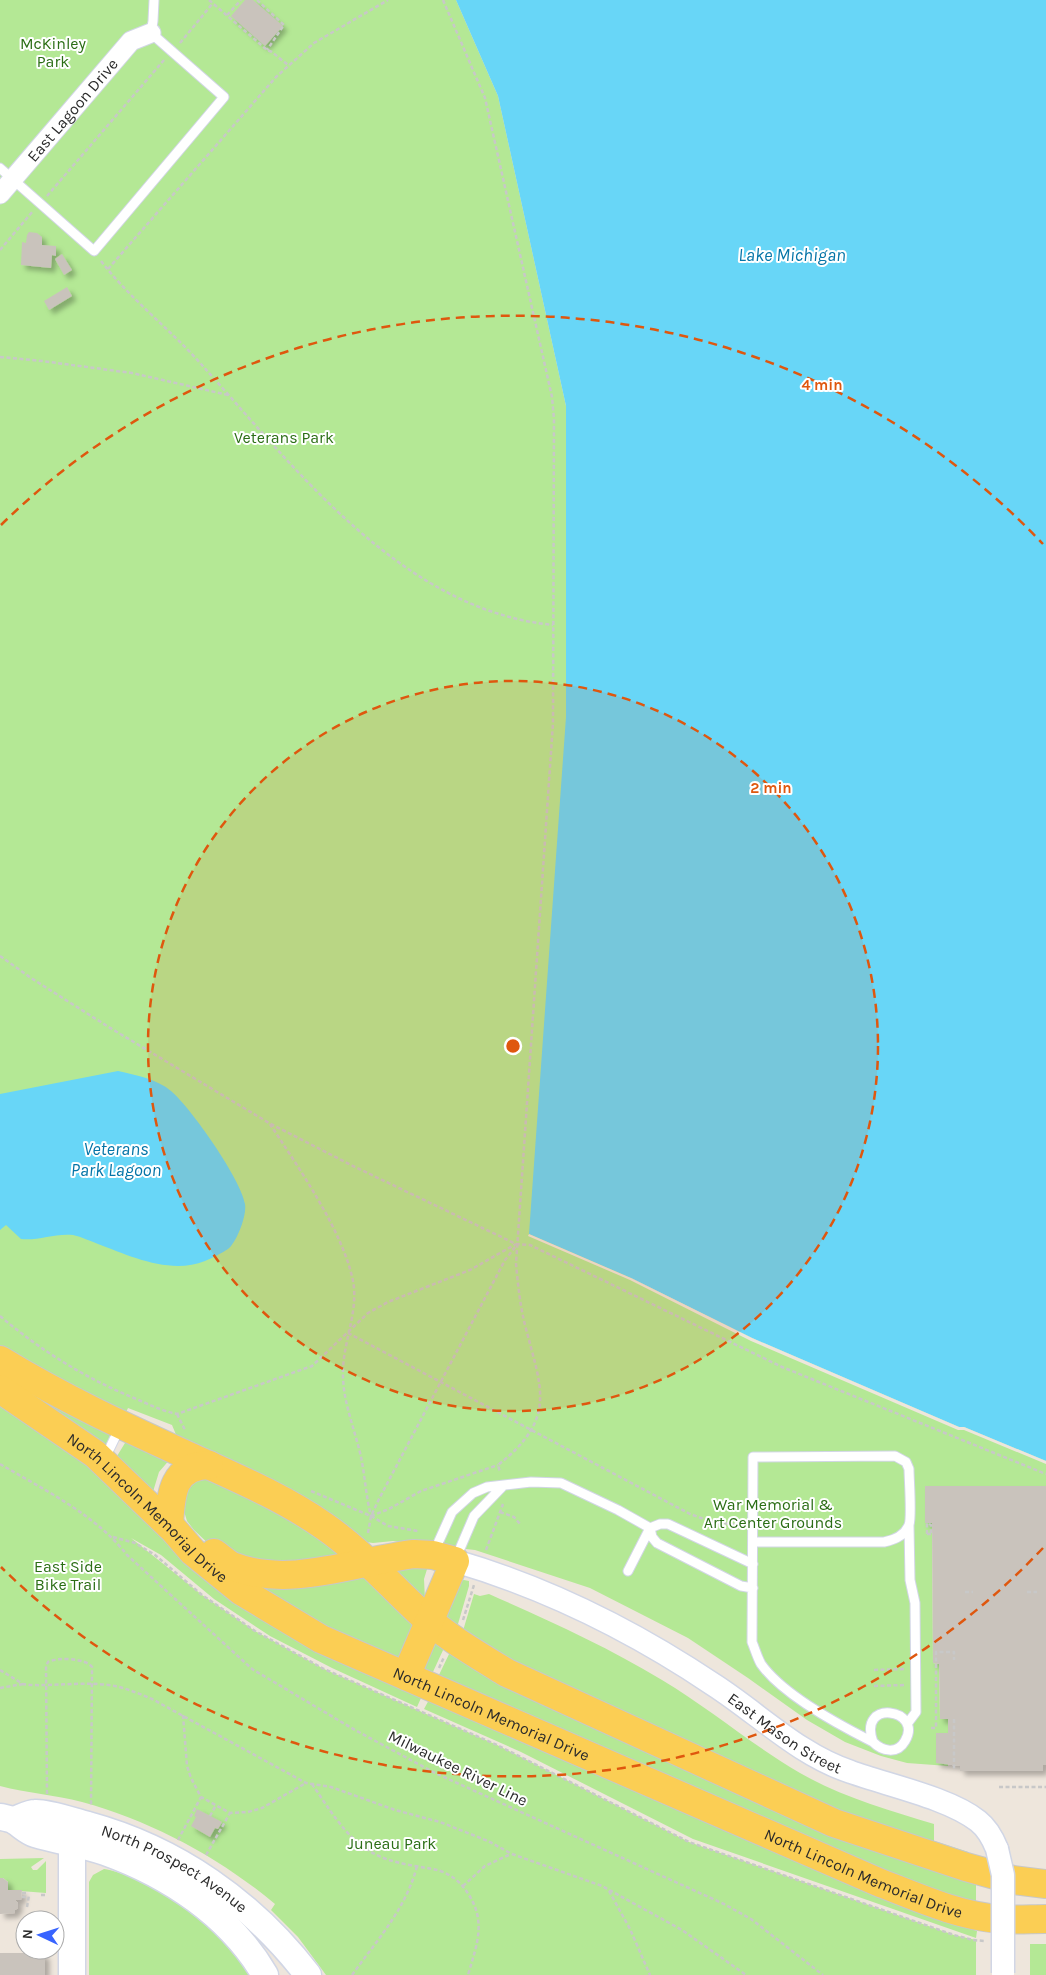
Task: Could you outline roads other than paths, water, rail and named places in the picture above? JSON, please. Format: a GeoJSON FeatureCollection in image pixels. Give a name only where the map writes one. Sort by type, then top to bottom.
{"type":"FeatureCollection","features":[{"type":"Feature","properties":{"kind":"main road","name":"North Lincoln Memorial Drive"},"geometry":{"type":"LineString","coordinates":[[0,1360],[37,1382],[121,1424],[282,1500],[325,1526],[369,1561],[430,1621],[465,1647],[507,1673],[834,1823],[910,1850],[966,1867],[1014,1880],[1046,1884]]}},
{"type":"Feature","properties":{"kind":"main road","name":"North Lincoln Memorial Drive"},"geometry":{"type":"LineString","coordinates":[[0,1389],[95,1454],[172,1528],[194,1552],[241,1591],[321,1639],[878,1882],[943,1906],[978,1915],[999,1919],[1046,1919]]}},
{"type":"Feature","properties":{"kind":"main road"},"geometry":{"type":"LineString","coordinates":[[209,1465],[194,1467],[182,1474],[176,1483],[172,1492],[172,1528],[195,1538],[231,1566],[264,1575],[293,1574],[414,1554],[444,1558],[430,1621],[406,1676]]}},
{"type":"Feature","properties":{"kind":"main road","name":"North Prospect Avenue"},"geometry":{"type":"LineString","coordinates":[[7,1819],[32,1834],[78,1824],[107,1830],[175,1860],[212,1882],[262,1922],[284,1945],[308,1975]]}},
{"type":"Feature","properties":{"kind":"main road"},"geometry":{"type":"LineString","coordinates":[[72,1975],[78,1824]]}},
{"type":"Feature","properties":{"kind":"main road","name":"North Prospect Avenue"},"geometry":{"type":"LineString","coordinates":[[78,1824],[105,1852],[155,1872],[213,1914],[238,1938],[265,1972]]}},
{"type":"Feature","properties":{"kind":"street","name":"East Lagoon Drive"},"geometry":{"type":"LineString","coordinates":[[0,194],[6,174],[131,41],[151,33]]}},
{"type":"Feature","properties":{"kind":"street","name":"East Mason Street"},"geometry":{"type":"LineString","coordinates":[[444,1558],[480,1568],[553,1596],[635,1637],[715,1685],[799,1746],[825,1762],[945,1804],[970,1815],[986,1829],[997,1849],[1003,1876],[1003,1974]]}},
{"type":"Feature","properties":{"kind":"lane"},"geometry":{"type":"LineString","coordinates":[[6,174],[94,251],[224,97],[151,33],[154,21],[154,0]]}},
{"type":"Feature","properties":{"kind":"lane"},"geometry":{"type":"LineString","coordinates":[[103,1462],[121,1424]]}},
{"type":"Feature","properties":{"kind":"lane"},"geometry":{"type":"LineString","coordinates":[[872,1742],[870,1725],[883,1712],[893,1712],[901,1716],[907,1724],[906,1740],[901,1746],[894,1750],[878,1748],[872,1742],[823,1715],[783,1686],[761,1663],[752,1642],[753,1457],[895,1456],[901,1458],[909,1469],[910,1580],[915,1603],[916,1712],[907,1724]]}},
{"type":"Feature","properties":{"kind":"lane"},"geometry":{"type":"LineString","coordinates":[[444,1558],[445,1525],[460,1502],[473,1493],[487,1487],[502,1487],[531,1482],[561,1483],[618,1510],[650,1528],[652,1538],[656,1543],[741,1586],[753,1588]]}},
{"type":"Feature","properties":{"kind":"lane"},"geometry":{"type":"LineString","coordinates":[[444,1558],[474,1516],[502,1487]]}},
{"type":"Feature","properties":{"kind":"lane"},"geometry":{"type":"LineString","coordinates":[[628,1571],[650,1528],[660,1524],[668,1524],[753,1564]]}},
{"type":"Feature","properties":{"kind":"lane"},"geometry":{"type":"LineString","coordinates":[[753,1542],[884,1542],[901,1536],[909,1524]]}},
{"type":"Feature","properties":{"kind":"water","name":"Lake Michigan"},"geometry":{"type":"Polygon","coordinates":[[[456,0],[1046,0],[1046,1461],[964,1427],[959,1427],[752,1338],[631,1278],[529,1234],[566,717],[566,406],[498,96],[456,0]]]}},
{"type":"Feature","properties":{"kind":"water","name":"Veterans Park Lagoon"},"geometry":{"type":"Polygon","coordinates":[[[118,1071],[153,1080],[171,1091],[190,1112],[214,1144],[235,1178],[245,1204],[245,1209],[238,1235],[226,1251],[192,1265],[164,1265],[123,1254],[73,1235],[21,1239],[6,1225],[0,1230],[0,1094],[118,1071]]]}},
{"type":"Feature","properties":{"kind":"park label","name":"McKinley Park"},"geometry":{"type":"Point","coordinates":[53,52]}},
{"type":"Feature","properties":{"kind":"park label","name":"Veterans Park"},"geometry":{"type":"Point","coordinates":[284,437]}},
{"type":"Feature","properties":{"kind":"park label","name":"War Memorial & Art Center Grounds"},"geometry":{"type":"Point","coordinates":[773,1513]}},
{"type":"Feature","properties":{"kind":"park label","name":"East Side Bike Trail"},"geometry":{"type":"Point","coordinates":[68,1575]}},
{"type":"Feature","properties":{"kind":"park label","name":"Juneau Park"},"geometry":{"type":"Point","coordinates":[392,1843]}}]}
